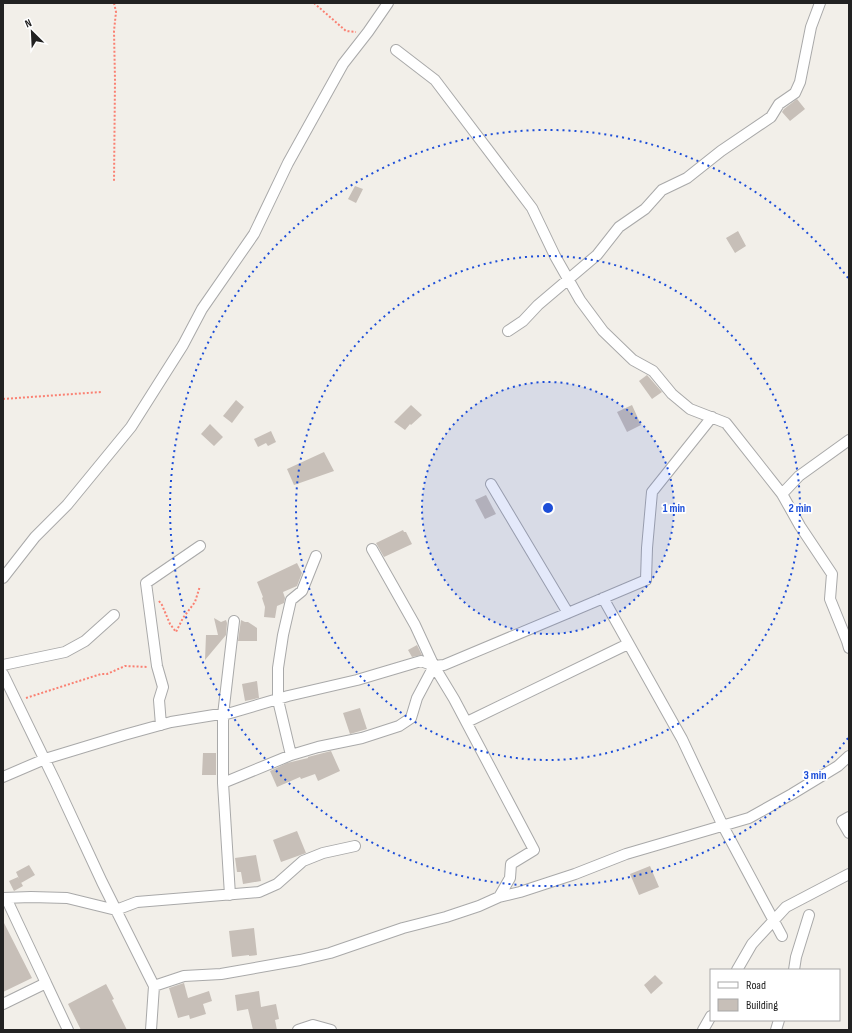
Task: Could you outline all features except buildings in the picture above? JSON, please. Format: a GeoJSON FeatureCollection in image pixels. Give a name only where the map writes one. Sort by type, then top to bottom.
{"type":"FeatureCollection","features":[{"type":"Feature","properties":{"kind":"street"},"geometry":{"type":"LineString","coordinates":[[3,578],[35,537],[67,505],[131,427],[183,345],[202,309],[254,234],[288,163],[343,64],[388,3]]}},
{"type":"Feature","properties":{"kind":"street"},"geometry":{"type":"LineString","coordinates":[[508,331],[523,320],[538,305],[597,255],[620,227],[645,209],[662,190],[687,178],[721,151],[771,117],[779,104],[795,93],[800,82],[811,27],[820,3]]}},
{"type":"Feature","properties":{"kind":"street"},"geometry":{"type":"LineString","coordinates":[[396,50],[435,80],[532,208],[555,256],[580,300],[603,331],[633,360],[653,371],[672,394],[690,409],[726,423],[782,494],[800,526],[832,574],[830,599],[848,642]]}},
{"type":"Feature","properties":{"kind":"street"},"geometry":{"type":"LineString","coordinates":[[3,777],[45,759],[171,722],[214,715],[224,715],[288,696],[357,680],[421,661],[434,666],[444,665],[646,580],[652,492],[712,417]]}},
{"type":"Feature","properties":{"kind":"street"},"geometry":{"type":"LineString","coordinates":[[782,494],[799,476],[849,440]]}},
{"type":"Feature","properties":{"kind":"street"},"geometry":{"type":"LineString","coordinates":[[491,484],[568,613]]}},
{"type":"Feature","properties":{"kind":"street"},"geometry":{"type":"LineString","coordinates":[[161,725],[159,700],[162,687],[157,666],[146,583],[200,546]]}},
{"type":"Feature","properties":{"kind":"street"},"geometry":{"type":"LineString","coordinates":[[372,549],[415,625],[434,666],[467,722],[534,850],[511,864],[510,878],[499,897]]}},
{"type":"Feature","properties":{"kind":"street"},"geometry":{"type":"LineString","coordinates":[[291,755],[278,700],[278,668],[283,635],[292,600],[302,591],[316,556]]}},
{"type":"Feature","properties":{"kind":"street"},"geometry":{"type":"LineString","coordinates":[[603,598],[682,739],[723,826],[782,936]]}},
{"type":"Feature","properties":{"kind":"street"},"geometry":{"type":"LineString","coordinates":[[3,665],[65,652],[85,641],[114,615]]}},
{"type":"Feature","properties":{"kind":"street"},"geometry":{"type":"LineString","coordinates":[[230,895],[223,783],[224,704],[234,621]]}},
{"type":"Feature","properties":{"kind":"street"},"geometry":{"type":"LineString","coordinates":[[467,722],[628,644]]}},
{"type":"Feature","properties":{"kind":"street"},"geometry":{"type":"LineString","coordinates":[[223,783],[291,755],[362,738],[399,726],[411,718],[418,698],[434,666]]}},
{"type":"Feature","properties":{"kind":"street"},"geometry":{"type":"LineString","coordinates":[[3,674],[45,759],[102,882],[154,986],[151,1030]]}},
{"type":"Feature","properties":{"kind":"street"},"geometry":{"type":"LineString","coordinates":[[154,986],[184,976],[221,974],[330,953],[403,928],[446,917],[479,906],[499,897],[520,892],[626,854],[750,818],[838,766],[849,756]]}},
{"type":"Feature","properties":{"kind":"street"},"geometry":{"type":"LineString","coordinates":[[849,817],[842,821],[849,833]]}},
{"type":"Feature","properties":{"kind":"street"},"geometry":{"type":"LineString","coordinates":[[68,1030],[5,898],[67,898],[116,910],[137,902],[259,892],[277,884],[303,861],[323,853],[355,846]]}},
{"type":"Feature","properties":{"kind":"street"},"geometry":{"type":"LineString","coordinates":[[738,969],[752,944],[786,908],[849,874]]}},
{"type":"Feature","properties":{"kind":"street"},"geometry":{"type":"LineString","coordinates":[[794,969],[796,957],[809,915]]}},
{"type":"Feature","properties":{"kind":"street"},"geometry":{"type":"LineString","coordinates":[[3,1004],[46,983]]}},
{"type":"Feature","properties":{"kind":"street"},"geometry":{"type":"LineString","coordinates":[[703,1030],[710,1018]]}},
{"type":"Feature","properties":{"kind":"street"},"geometry":{"type":"LineString","coordinates":[[298,1030],[313,1025],[331,1030]]}},
{"type":"Feature","properties":{"kind":"path"},"geometry":{"type":"LineString","coordinates":[[114,3],[116,12],[114,31],[114,182]]}},
{"type":"Feature","properties":{"kind":"path"},"geometry":{"type":"LineString","coordinates":[[314,3],[346,31],[368,32]]}},
{"type":"Feature","properties":{"kind":"path"},"geometry":{"type":"LineString","coordinates":[[3,398],[101,392]]}},
{"type":"Feature","properties":{"kind":"path"},"geometry":{"type":"LineString","coordinates":[[158,601],[162,605],[170,624],[176,632],[183,618],[194,602],[200,586]]}},
{"type":"Feature","properties":{"kind":"path"},"geometry":{"type":"LineString","coordinates":[[17,701],[101,674],[107,674],[125,666],[157,666]]}}]}
